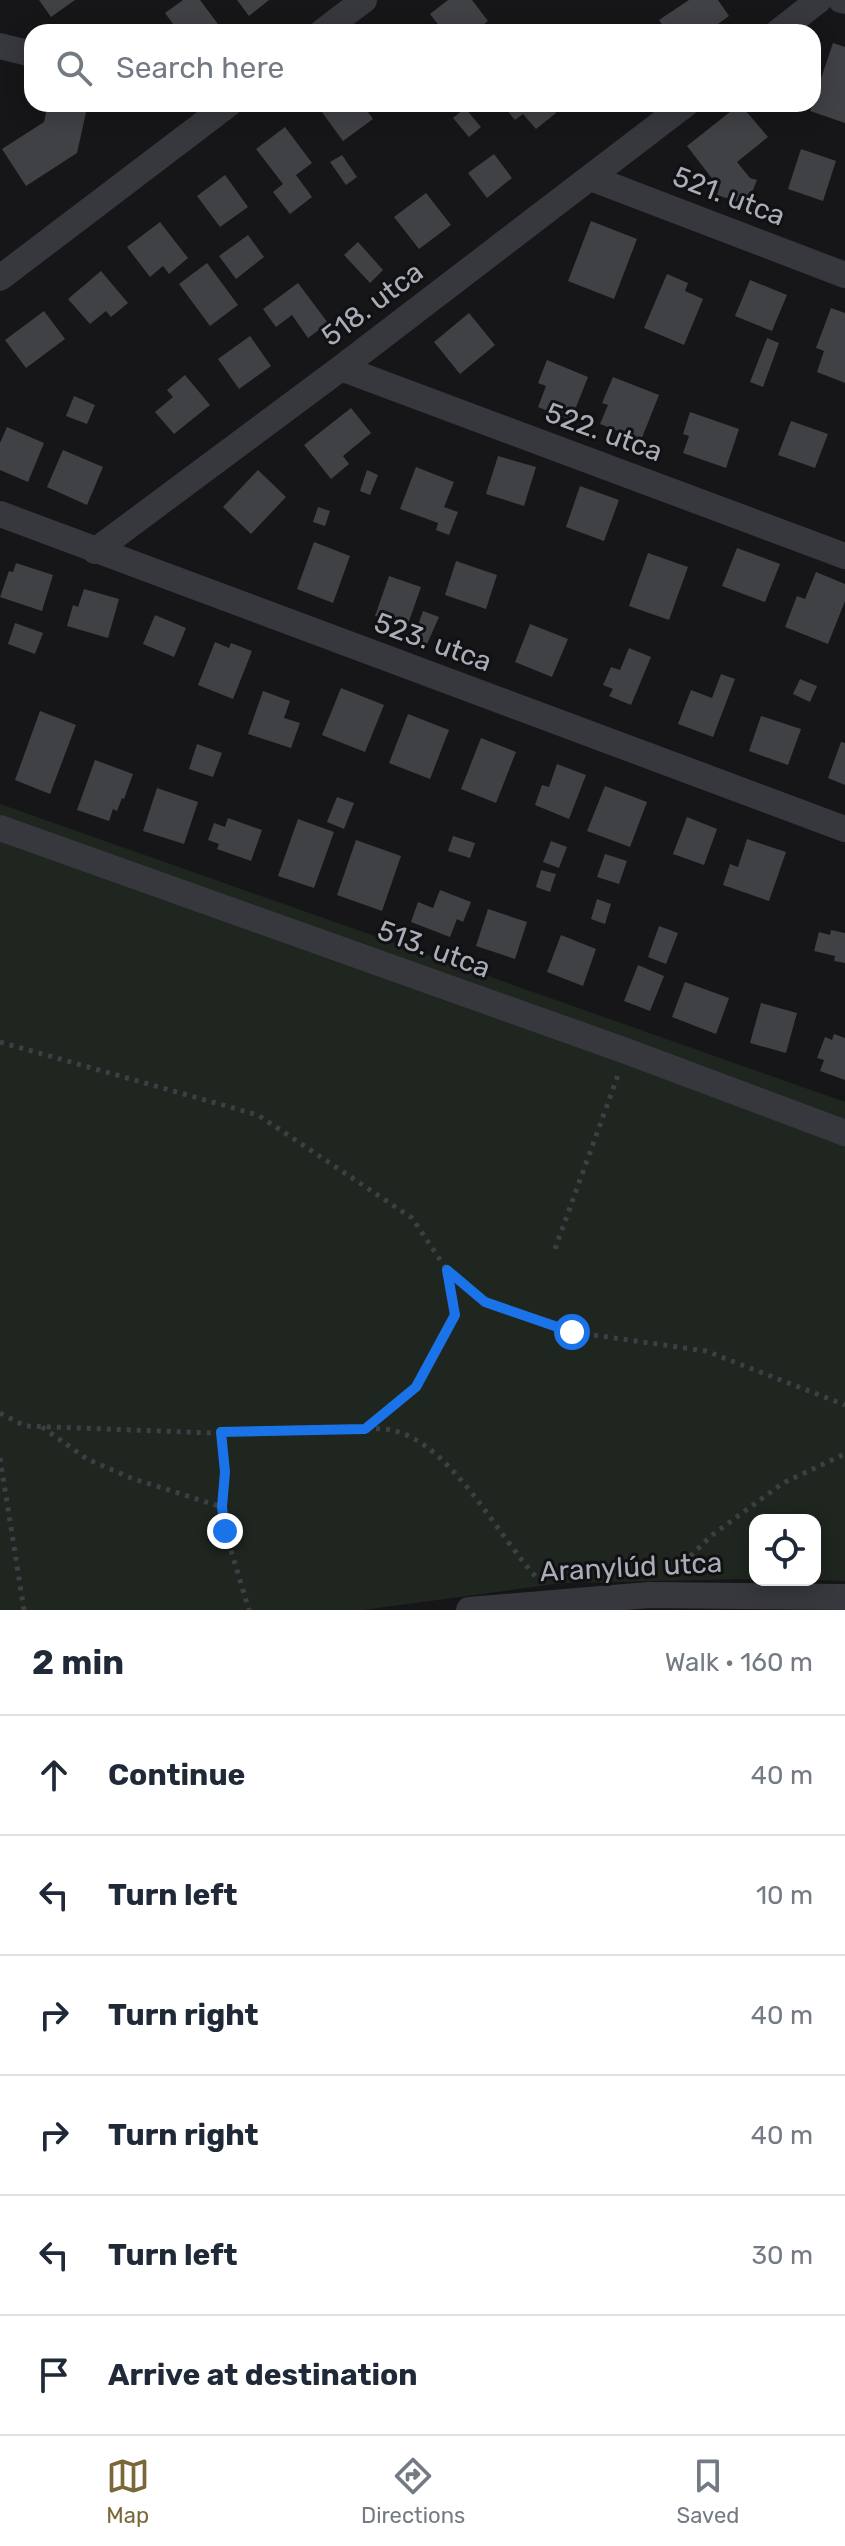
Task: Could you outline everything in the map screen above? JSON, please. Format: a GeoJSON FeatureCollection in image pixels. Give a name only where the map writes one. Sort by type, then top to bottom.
{"type":"FeatureCollection","features":[{"type":"Feature","properties":{"kind":"street"},"geometry":{"type":"LineString","coordinates":[[332,24],[364,0]]}},
{"type":"Feature","properties":{"kind":"street"},"geometry":{"type":"LineString","coordinates":[[788,24],[819,0]]}},
{"type":"Feature","properties":{"kind":"street"},"geometry":{"type":"LineString","coordinates":[[0,46],[24,52]]}},
{"type":"Feature","properties":{"kind":"street"},"geometry":{"type":"LineString","coordinates":[[0,278],[218,112]]}},
{"type":"Feature","properties":{"kind":"street","name":"518. utca"},"geometry":{"type":"LineString","coordinates":[[95,551],[676,112]]}},
{"type":"Feature","properties":{"kind":"street","name":"521. utca"},"geometry":{"type":"LineString","coordinates":[[591,178],[845,275]]}},
{"type":"Feature","properties":{"kind":"street","name":"522. utca"},"geometry":{"type":"LineString","coordinates":[[341,368],[845,556]]}},
{"type":"Feature","properties":{"kind":"street","name":"523. utca"},"geometry":{"type":"LineString","coordinates":[[0,514],[845,829]]}},
{"type":"Feature","properties":{"kind":"street","name":"513. utca"},"geometry":{"type":"LineString","coordinates":[[0,828],[626,1051],[845,1133]]}},
{"type":"Feature","properties":{"kind":"street","name":"Aranylúd utca"},"geometry":{"type":"LineString","coordinates":[[469,1610],[564,1606],[649,1595],[845,1597]]}},
{"type":"Feature","properties":{"kind":"path"},"geometry":{"type":"LineString","coordinates":[[0,1042],[258,1115],[412,1218],[447,1270],[485,1302],[572,1332],[706,1351],[845,1405]]}},
{"type":"Feature","properties":{"kind":"path"},"geometry":{"type":"LineString","coordinates":[[555,1249],[626,1051]]}},
{"type":"Feature","properties":{"kind":"path"},"geometry":{"type":"LineString","coordinates":[[365,1429],[416,1387],[455,1315],[447,1270]]}},
{"type":"Feature","properties":{"kind":"path"},"geometry":{"type":"LineString","coordinates":[[0,1413],[25,1426],[41,1427],[221,1432],[391,1430],[411,1437],[439,1458],[482,1504],[509,1545],[564,1606]]}},
{"type":"Feature","properties":{"kind":"path"},"geometry":{"type":"LineString","coordinates":[[41,1427],[87,1459],[131,1478],[222,1507]]}},
{"type":"Feature","properties":{"kind":"path"},"geometry":{"type":"LineString","coordinates":[[221,1432],[225,1531],[249,1610]]}},
{"type":"Feature","properties":{"kind":"path"},"geometry":{"type":"LineString","coordinates":[[649,1595],[711,1536],[783,1483],[845,1454]]}},
{"type":"Feature","properties":{"kind":"path"},"geometry":{"type":"LineString","coordinates":[[0,1458],[24,1610]]}},
{"type":"Feature","properties":{"kind":"shaded area"},"geometry":{"type":"Polygon","coordinates":[[[0,804],[845,1102],[845,1581],[821,1580],[821,1514],[749,1514],[749,1579],[563,1583],[363,1610],[0,1610],[0,804]]]}},
{"type":"Feature","properties":{"kind":"building"},"geometry":{"type":"Polygon","coordinates":[[[39,0],[75,0],[51,17],[39,0]]]}},
{"type":"Feature","properties":{"kind":"building"},"geometry":{"type":"Polygon","coordinates":[[[183,0],[200,0],[218,24],[173,24],[165,13],[183,0]]]}},
{"type":"Feature","properties":{"kind":"building"},"geometry":{"type":"Polygon","coordinates":[[[237,0],[269,0],[249,16],[237,0]]]}},
{"type":"Feature","properties":{"kind":"building"},"geometry":{"type":"Polygon","coordinates":[[[448,0],[472,0],[488,21],[484,24],[438,24],[430,14],[448,0]]]}},
{"type":"Feature","properties":{"kind":"building"},"geometry":{"type":"Polygon","coordinates":[[[689,0],[718,0],[729,16],[718,24],[662,24],[659,20],[689,0]]]}},
{"type":"Feature","properties":{"kind":"building"},"geometry":{"type":"Polygon","coordinates":[[[833,43],[845,47],[845,123],[813,112],[821,112],[821,78],[833,43]]]}},
{"type":"Feature","properties":{"kind":"building"},"geometry":{"type":"Polygon","coordinates":[[[46,112],[86,112],[77,153],[26,186],[2,149],[44,122],[46,112]]]}},
{"type":"Feature","properties":{"kind":"building"},"geometry":{"type":"Polygon","coordinates":[[[322,112],[368,112],[373,119],[343,141],[322,112]]]}},
{"type":"Feature","properties":{"kind":"building"},"geometry":{"type":"Polygon","coordinates":[[[460,112],[468,112],[481,127],[469,137],[453,118],[460,112]]]}},
{"type":"Feature","properties":{"kind":"building"},"geometry":{"type":"Polygon","coordinates":[[[508,112],[556,113],[536,129],[523,114],[515,120],[508,112]]]}},
{"type":"Feature","properties":{"kind":"building"},"geometry":{"type":"Polygon","coordinates":[[[730,112],[747,112],[768,137],[737,162],[750,178],[757,180],[747,205],[717,195],[721,182],[717,178],[714,181],[687,146],[730,112]]]}},
{"type":"Feature","properties":{"kind":"building"},"geometry":{"type":"Polygon","coordinates":[[[285,127],[312,163],[296,175],[312,197],[290,214],[273,192],[283,184],[256,149],[285,127]]]}},
{"type":"Feature","properties":{"kind":"building"},"geometry":{"type":"Polygon","coordinates":[[[801,149],[836,161],[823,201],[788,189],[801,149]]]}},
{"type":"Feature","properties":{"kind":"building"},"geometry":{"type":"Polygon","coordinates":[[[494,154],[512,178],[487,198],[468,173],[494,154]]]}},
{"type":"Feature","properties":{"kind":"building"},"geometry":{"type":"Polygon","coordinates":[[[342,155],[357,177],[346,185],[330,162],[342,155]]]}},
{"type":"Feature","properties":{"kind":"building"},"geometry":{"type":"Polygon","coordinates":[[[225,175],[248,207],[220,227],[197,196],[225,175]]]}},
{"type":"Feature","properties":{"kind":"building"},"geometry":{"type":"Polygon","coordinates":[[[426,193],[451,225],[419,249],[394,217],[426,193]]]}},
{"type":"Feature","properties":{"kind":"building"},"geometry":{"type":"Polygon","coordinates":[[[591,221],[637,239],[614,299],[568,281],[591,221]]]}},
{"type":"Feature","properties":{"kind":"building"},"geometry":{"type":"Polygon","coordinates":[[[160,222],[188,258],[169,274],[163,266],[150,277],[127,247],[160,222]]]}},
{"type":"Feature","properties":{"kind":"building"},"geometry":{"type":"Polygon","coordinates":[[[248,235],[264,257],[236,279],[219,256],[248,235]]]}},
{"type":"Feature","properties":{"kind":"building"},"geometry":{"type":"Polygon","coordinates":[[[358,242],[383,270],[370,283],[344,255],[358,242]]]}},
{"type":"Feature","properties":{"kind":"building"},"geometry":{"type":"Polygon","coordinates":[[[207,263],[238,305],[210,326],[179,284],[207,263]]]}},
{"type":"Feature","properties":{"kind":"building"},"geometry":{"type":"Polygon","coordinates":[[[101,271],[128,303],[111,317],[106,311],[90,324],[68,299],[101,271]]]}},
{"type":"Feature","properties":{"kind":"building"},"geometry":{"type":"Polygon","coordinates":[[[667,274],[688,283],[685,291],[703,299],[684,345],[644,328],[667,274]]]}},
{"type":"Feature","properties":{"kind":"building"},"geometry":{"type":"Polygon","coordinates":[[[750,280],[787,295],[772,331],[735,316],[750,280]]]}},
{"type":"Feature","properties":{"kind":"building"},"geometry":{"type":"Polygon","coordinates":[[[298,283],[328,323],[308,338],[292,315],[276,327],[263,309],[298,283]]]}},
{"type":"Feature","properties":{"kind":"building"},"geometry":{"type":"Polygon","coordinates":[[[831,308],[845,313],[845,383],[817,372],[824,351],[816,348],[831,308]]]}},
{"type":"Feature","properties":{"kind":"building"},"geometry":{"type":"Polygon","coordinates":[[[44,311],[65,339],[26,368],[5,340],[44,311]]]}},
{"type":"Feature","properties":{"kind":"building"},"geometry":{"type":"Polygon","coordinates":[[[469,313],[495,345],[460,374],[434,342],[469,313]]]}},
{"type":"Feature","properties":{"kind":"building"},"geometry":{"type":"Polygon","coordinates":[[[250,336],[271,366],[239,389],[218,359],[250,336]]]}},
{"type":"Feature","properties":{"kind":"building"},"geometry":{"type":"Polygon","coordinates":[[[767,338],[779,343],[763,387],[750,382],[767,338]]]}},
{"type":"Feature","properties":{"kind":"building"},"geometry":{"type":"Polygon","coordinates":[[[547,360],[588,377],[571,420],[538,407],[546,386],[538,383],[547,360]]]}},
{"type":"Feature","properties":{"kind":"building"},"geometry":{"type":"Polygon","coordinates":[[[185,375],[210,405],[174,434],[155,412],[173,397],[167,390],[185,375]]]}},
{"type":"Feature","properties":{"kind":"building"},"geometry":{"type":"Polygon","coordinates":[[[613,377],[659,395],[641,440],[600,424],[608,405],[602,403],[613,377]]]}},
{"type":"Feature","properties":{"kind":"building"},"geometry":{"type":"Polygon","coordinates":[[[74,396],[95,405],[87,424],[66,416],[74,396]]]}},
{"type":"Feature","properties":{"kind":"building"},"geometry":{"type":"Polygon","coordinates":[[[351,408],[371,433],[343,456],[349,464],[331,479],[304,445],[351,408]]]}},
{"type":"Feature","properties":{"kind":"building"},"geometry":{"type":"Polygon","coordinates":[[[690,412],[739,429],[726,468],[683,453],[689,436],[683,434],[690,412]]]}},
{"type":"Feature","properties":{"kind":"building"},"geometry":{"type":"Polygon","coordinates":[[[791,421],[828,434],[815,468],[778,455],[791,421]]]}},
{"type":"Feature","properties":{"kind":"building"},"geometry":{"type":"Polygon","coordinates":[[[7,427],[44,443],[28,482],[0,470],[0,443],[7,427]]]}},
{"type":"Feature","properties":{"kind":"building"},"geometry":{"type":"Polygon","coordinates":[[[63,450],[103,467],[87,505],[47,487],[63,450]]]}},
{"type":"Feature","properties":{"kind":"building"},"geometry":{"type":"Polygon","coordinates":[[[498,456],[536,467],[524,506],[486,494],[498,456]]]}},
{"type":"Feature","properties":{"kind":"building"},"geometry":{"type":"Polygon","coordinates":[[[416,467],[454,482],[444,507],[458,512],[449,535],[436,530],[438,523],[400,509],[416,467]]]}},
{"type":"Feature","properties":{"kind":"building"},"geometry":{"type":"Polygon","coordinates":[[[258,470],[286,497],[251,534],[223,507],[258,470]]]}},
{"type":"Feature","properties":{"kind":"building"},"geometry":{"type":"Polygon","coordinates":[[[367,470],[378,475],[370,495],[360,491],[367,470]]]}},
{"type":"Feature","properties":{"kind":"building"},"geometry":{"type":"Polygon","coordinates":[[[580,486],[619,500],[604,541],[566,527],[580,486]]]}},
{"type":"Feature","properties":{"kind":"building"},"geometry":{"type":"Polygon","coordinates":[[[318,507],[330,511],[325,526],[313,522],[318,507]]]}},
{"type":"Feature","properties":{"kind":"building"},"geometry":{"type":"Polygon","coordinates":[[[314,542],[350,556],[333,603],[297,589],[314,542]]]}},
{"type":"Feature","properties":{"kind":"building"},"geometry":{"type":"Polygon","coordinates":[[[737,548],[780,564],[765,602],[722,586],[737,548]]]}},
{"type":"Feature","properties":{"kind":"building"},"geometry":{"type":"Polygon","coordinates":[[[648,553],[688,567],[669,620],[629,606],[648,553]]]}},
{"type":"Feature","properties":{"kind":"building"},"geometry":{"type":"Polygon","coordinates":[[[456,561],[497,575],[486,609],[445,595],[456,561]]]}},
{"type":"Feature","properties":{"kind":"building"},"geometry":{"type":"Polygon","coordinates":[[[16,563],[53,575],[42,611],[0,597],[9,571],[13,572],[16,563]]]}},
{"type":"Feature","properties":{"kind":"building"},"geometry":{"type":"Polygon","coordinates":[[[816,572],[845,584],[845,601],[828,644],[785,627],[797,596],[805,599],[816,572]]]}},
{"type":"Feature","properties":{"kind":"building"},"geometry":{"type":"Polygon","coordinates":[[[389,576],[421,587],[407,627],[375,616],[389,576]]]}},
{"type":"Feature","properties":{"kind":"building"},"geometry":{"type":"Polygon","coordinates":[[[84,589],[119,599],[108,638],[67,626],[73,605],[78,607],[84,589]]]}},
{"type":"Feature","properties":{"kind":"building"},"geometry":{"type":"Polygon","coordinates":[[[423,611],[439,617],[427,644],[413,639],[423,611]]]}},
{"type":"Feature","properties":{"kind":"building"},"geometry":{"type":"Polygon","coordinates":[[[155,615],[186,628],[174,657],[143,644],[155,615]]]}},
{"type":"Feature","properties":{"kind":"building"},"geometry":{"type":"Polygon","coordinates":[[[15,623],[43,633],[35,654],[8,644],[15,623]]]}},
{"type":"Feature","properties":{"kind":"building"},"geometry":{"type":"Polygon","coordinates":[[[530,624],[568,639],[552,677],[515,662],[530,624]]]}},
{"type":"Feature","properties":{"kind":"building"},"geometry":{"type":"Polygon","coordinates":[[[215,642],[229,648],[231,643],[252,651],[233,699],[198,685],[215,642]]]}},
{"type":"Feature","properties":{"kind":"building"},"geometry":{"type":"Polygon","coordinates":[[[629,648],[651,657],[631,705],[609,696],[613,689],[603,685],[611,667],[620,670],[629,648]]]}},
{"type":"Feature","properties":{"kind":"building"},"geometry":{"type":"Polygon","coordinates":[[[721,674],[735,679],[713,737],[678,724],[691,690],[712,698],[721,674]]]}},
{"type":"Feature","properties":{"kind":"building"},"geometry":{"type":"Polygon","coordinates":[[[800,679],[817,686],[810,702],[793,694],[800,679]]]}},
{"type":"Feature","properties":{"kind":"building"},"geometry":{"type":"Polygon","coordinates":[[[341,688],[384,705],[365,752],[322,735],[341,688]]]}},
{"type":"Feature","properties":{"kind":"building"},"geometry":{"type":"Polygon","coordinates":[[[263,691],[290,701],[284,718],[300,723],[291,748],[248,734],[263,691]]]}},
{"type":"Feature","properties":{"kind":"building"},"geometry":{"type":"Polygon","coordinates":[[[40,711],[76,725],[50,794],[15,780],[40,711]]]}},
{"type":"Feature","properties":{"kind":"building"},"geometry":{"type":"Polygon","coordinates":[[[408,714],[449,730],[430,779],[389,763],[408,714]]]}},
{"type":"Feature","properties":{"kind":"building"},"geometry":{"type":"Polygon","coordinates":[[[761,716],[801,729],[788,765],[749,751],[761,716]]]}},
{"type":"Feature","properties":{"kind":"building"},"geometry":{"type":"Polygon","coordinates":[[[481,738],[516,752],[496,803],[461,789],[481,738]]]}},
{"type":"Feature","properties":{"kind":"building"},"geometry":{"type":"Polygon","coordinates":[[[841,742],[845,743],[845,785],[828,778],[841,742]]]}},
{"type":"Feature","properties":{"kind":"building"},"geometry":{"type":"Polygon","coordinates":[[[197,744],[222,753],[213,777],[189,769],[197,744]]]}},
{"type":"Feature","properties":{"kind":"building"},"geometry":{"type":"Polygon","coordinates":[[[95,760],[133,774],[124,799],[117,811],[113,809],[109,821],[77,810],[95,760]]]}},
{"type":"Feature","properties":{"kind":"building"},"geometry":{"type":"Polygon","coordinates":[[[557,764],[586,775],[569,819],[535,805],[542,785],[549,787],[557,764]]]}},
{"type":"Feature","properties":{"kind":"building"},"geometry":{"type":"Polygon","coordinates":[[[605,786],[647,802],[630,847],[587,831],[605,786]]]}},
{"type":"Feature","properties":{"kind":"building"},"geometry":{"type":"Polygon","coordinates":[[[157,788],[198,802],[184,844],[143,831],[157,788]]]}},
{"type":"Feature","properties":{"kind":"building"},"geometry":{"type":"Polygon","coordinates":[[[337,797],[354,803],[344,829],[327,822],[337,797]]]}},
{"type":"Feature","properties":{"kind":"building"},"geometry":{"type":"Polygon","coordinates":[[[687,817],[717,829],[704,865],[673,854],[687,817]]]}},
{"type":"Feature","properties":{"kind":"building"},"geometry":{"type":"Polygon","coordinates":[[[228,818],[262,830],[251,861],[217,849],[219,844],[208,840],[214,823],[225,827],[228,818]]]}},
{"type":"Feature","properties":{"kind":"building"},"geometry":{"type":"Polygon","coordinates":[[[298,819],[334,832],[314,888],[278,876],[298,819]]]}},
{"type":"Feature","properties":{"kind":"building"},"geometry":{"type":"Polygon","coordinates":[[[453,836],[475,843],[470,858],[448,851],[453,836]]]}},
{"type":"Feature","properties":{"kind":"building"},"geometry":{"type":"Polygon","coordinates":[[[747,839],[786,852],[769,901],[723,885],[730,864],[738,867],[747,839]]]}},
{"type":"Feature","properties":{"kind":"building"},"geometry":{"type":"Polygon","coordinates":[[[356,840],[401,856],[382,911],[337,895],[356,840]]]}},
{"type":"Feature","properties":{"kind":"building"},"geometry":{"type":"Polygon","coordinates":[[[551,841],[567,847],[559,868],[543,862],[551,841]]]}},
{"type":"Feature","properties":{"kind":"building"},"geometry":{"type":"Polygon","coordinates":[[[605,854],[627,861],[619,884],[597,877],[605,854]]]}},
{"type":"Feature","properties":{"kind":"building"},"geometry":{"type":"Polygon","coordinates":[[[541,870],[556,874],[550,892],[536,887],[541,870]]]}},
{"type":"Feature","properties":{"kind":"building"},"geometry":{"type":"Polygon","coordinates":[[[440,890],[471,902],[463,922],[457,919],[450,937],[411,922],[418,902],[433,908],[440,890]]]}},
{"type":"Feature","properties":{"kind":"building"},"geometry":{"type":"Polygon","coordinates":[[[597,899],[611,904],[605,924],[591,919],[597,899]]]}},
{"type":"Feature","properties":{"kind":"building"},"geometry":{"type":"Polygon","coordinates":[[[488,909],[527,922],[515,959],[476,946],[488,909]]]}},
{"type":"Feature","properties":{"kind":"building"},"geometry":{"type":"Polygon","coordinates":[[[659,926],[678,933],[666,964],[648,957],[659,926]]]}},
{"type":"Feature","properties":{"kind":"building"},"geometry":{"type":"Polygon","coordinates":[[[831,930],[845,933],[845,963],[834,961],[835,956],[814,951],[819,932],[830,935],[831,930]]]}},
{"type":"Feature","properties":{"kind":"building"},"geometry":{"type":"Polygon","coordinates":[[[561,935],[596,949],[583,986],[547,972],[561,935]]]}},
{"type":"Feature","properties":{"kind":"building"},"geometry":{"type":"Polygon","coordinates":[[[638,965],[664,976],[650,1011],[624,1001],[638,965]]]}},
{"type":"Feature","properties":{"kind":"building"},"geometry":{"type":"Polygon","coordinates":[[[685,982],[729,998],[716,1034],[672,1017],[685,982]]]}},
{"type":"Feature","properties":{"kind":"building"},"geometry":{"type":"Polygon","coordinates":[[[761,1003],[797,1013],[786,1053],[750,1043],[761,1003]]]}},
{"type":"Feature","properties":{"kind":"building"},"geometry":{"type":"Polygon","coordinates":[[[834,1034],[845,1038],[845,1080],[820,1071],[824,1060],[817,1058],[825,1037],[832,1040],[834,1034]]]}},
{"type":"Feature","properties":{"kind":"route"},"geometry":{"type":"LineString","coordinates":[[225,1531],[221,1432],[365,1429],[416,1387],[455,1315],[447,1270],[485,1302],[572,1332]]}}]}
